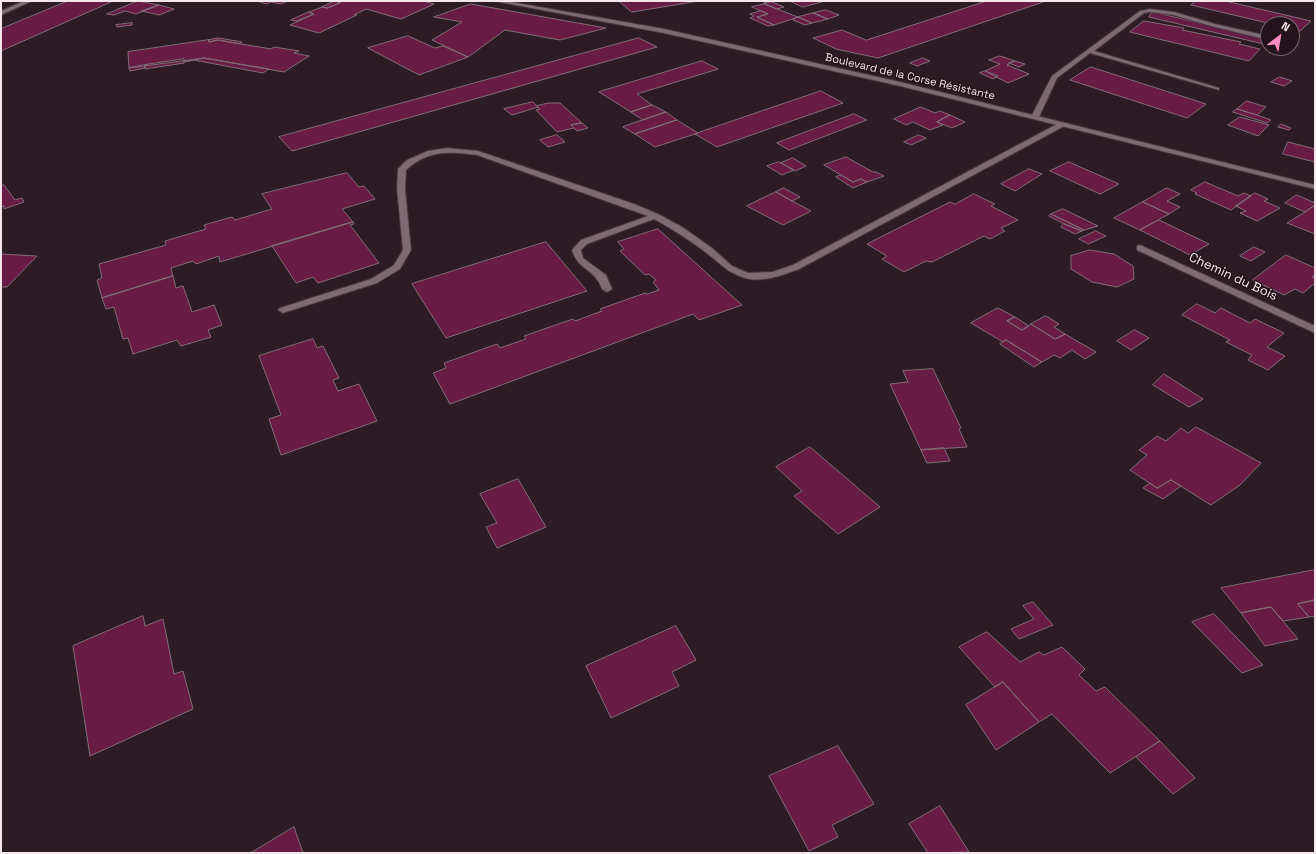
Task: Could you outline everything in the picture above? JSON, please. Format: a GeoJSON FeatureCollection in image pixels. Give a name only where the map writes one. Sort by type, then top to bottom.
{"type":"FeatureCollection","features":[{"type":"Feature","properties":{"kind":"street"},"geometry":{"type":"LineString","coordinates":[[1,13],[28,1]]}},
{"type":"Feature","properties":{"kind":"street","name":"Boulevard de la Corse Résistante"},"geometry":{"type":"LineString","coordinates":[[497,1],[600,18],[664,31],[900,84],[1315,187]]}},
{"type":"Feature","properties":{"kind":"street"},"geometry":{"type":"LineString","coordinates":[[1035,117],[1054,77],[1142,12],[1154,9],[1171,11],[1204,23],[1260,36]]}},
{"type":"Feature","properties":{"kind":"street"},"geometry":{"type":"LineString","coordinates":[[1088,51],[1217,89]]}},
{"type":"Feature","properties":{"kind":"street"},"geometry":{"type":"LineString","coordinates":[[283,310],[374,281],[397,267],[407,250],[402,189],[402,169],[411,160],[428,152],[452,149],[478,153],[655,216],[709,250],[729,268],[747,276],[773,276],[796,267],[1064,124]]}},
{"type":"Feature","properties":{"kind":"street"},"geometry":{"type":"LineString","coordinates":[[607,289],[603,277],[579,259],[576,250],[584,242],[655,216]]}},
{"type":"Feature","properties":{"kind":"street","name":"Chemin du Bois"},"geometry":{"type":"LineString","coordinates":[[1140,248],[1315,330]]}},
{"type":"Feature","properties":{"kind":"building"},"geometry":{"type":"Polygon","coordinates":[[[68,1],[113,1],[1,51],[1,29],[68,1]]]}},
{"type":"Feature","properties":{"kind":"building"},"geometry":{"type":"Polygon","coordinates":[[[138,1],[159,5],[136,14],[125,11],[114,15],[107,14],[138,1]]]}},
{"type":"Feature","properties":{"kind":"building"},"geometry":{"type":"Polygon","coordinates":[[[288,1],[281,4],[271,2],[266,4],[260,2],[288,1]]]}},
{"type":"Feature","properties":{"kind":"building"},"geometry":{"type":"Polygon","coordinates":[[[335,1],[340,3],[327,8],[322,7],[335,1]]]}},
{"type":"Feature","properties":{"kind":"building"},"geometry":{"type":"Polygon","coordinates":[[[344,1],[423,1],[434,4],[401,19],[366,9],[354,15],[357,15],[319,33],[290,25],[314,14],[309,12],[322,7],[327,8],[344,1]]]}},
{"type":"Feature","properties":{"kind":"building"},"geometry":{"type":"Polygon","coordinates":[[[619,1],[699,1],[632,12],[619,1]]]}},
{"type":"Feature","properties":{"kind":"building"},"geometry":{"type":"Polygon","coordinates":[[[790,1],[819,1],[822,2],[803,7],[790,1]]]}},
{"type":"Feature","properties":{"kind":"building"},"geometry":{"type":"Polygon","coordinates":[[[987,1],[1046,1],[878,58],[836,49],[813,38],[842,30],[866,40],[987,1]]]}},
{"type":"Feature","properties":{"kind":"building"},"geometry":{"type":"Polygon","coordinates":[[[1196,1],[1225,1],[1290,16],[1260,16],[1260,21],[1191,5],[1196,1]]]}},
{"type":"Feature","properties":{"kind":"building"},"geometry":{"type":"Polygon","coordinates":[[[772,2],[784,7],[777,9],[764,3],[772,2]]]}},
{"type":"Feature","properties":{"kind":"building"},"geometry":{"type":"Polygon","coordinates":[[[471,4],[606,28],[560,40],[505,30],[468,57],[432,40],[462,22],[434,17],[471,4]]]}},
{"type":"Feature","properties":{"kind":"building"},"geometry":{"type":"Polygon","coordinates":[[[764,4],[798,17],[774,25],[757,17],[768,14],[752,7],[764,4]]]}},
{"type":"Feature","properties":{"kind":"building"},"geometry":{"type":"Polygon","coordinates":[[[159,5],[174,9],[159,15],[142,11],[159,5]]]}},
{"type":"Feature","properties":{"kind":"building"},"geometry":{"type":"Polygon","coordinates":[[[826,10],[839,15],[828,19],[813,13],[826,10]]]}},
{"type":"Feature","properties":{"kind":"building"},"geometry":{"type":"Polygon","coordinates":[[[761,11],[768,14],[757,17],[774,25],[768,26],[750,18],[754,16],[750,14],[761,11]]]}},
{"type":"Feature","properties":{"kind":"building"},"geometry":{"type":"Polygon","coordinates":[[[309,12],[314,14],[296,21],[291,20],[309,12]]]}},
{"type":"Feature","properties":{"kind":"building"},"geometry":{"type":"Polygon","coordinates":[[[1153,12],[1260,37],[1260,43],[1149,17],[1153,12]]]}},
{"type":"Feature","properties":{"kind":"building"},"geometry":{"type":"Polygon","coordinates":[[[813,13],[828,19],[812,23],[798,17],[813,13]]]}},
{"type":"Feature","properties":{"kind":"building"},"geometry":{"type":"Polygon","coordinates":[[[798,17],[812,23],[805,25],[793,20],[798,17]]]}},
{"type":"Feature","properties":{"kind":"building"},"geometry":{"type":"Polygon","coordinates":[[[1300,18],[1311,21],[1300,31],[1300,18]]]}},
{"type":"Feature","properties":{"kind":"building"},"geometry":{"type":"Polygon","coordinates":[[[1144,21],[1184,28],[1182,30],[1241,42],[1239,44],[1260,49],[1249,61],[1130,32],[1144,21]]]}},
{"type":"Feature","properties":{"kind":"building"},"geometry":{"type":"Polygon","coordinates":[[[132,23],[132,25],[117,27],[116,25],[132,23]]]}},
{"type":"Feature","properties":{"kind":"building"},"geometry":{"type":"Polygon","coordinates":[[[408,36],[435,48],[443,46],[468,57],[419,75],[368,48],[408,36]]]}},
{"type":"Feature","properties":{"kind":"building"},"geometry":{"type":"Polygon","coordinates":[[[219,38],[242,42],[240,44],[218,40],[209,42],[209,40],[219,38]]]}},
{"type":"Feature","properties":{"kind":"building"},"geometry":{"type":"Polygon","coordinates":[[[639,38],[657,47],[292,151],[279,137],[639,38]]]}},
{"type":"Feature","properties":{"kind":"building"},"geometry":{"type":"Polygon","coordinates":[[[209,40],[209,42],[218,40],[271,49],[274,47],[299,51],[294,53],[309,56],[284,72],[204,58],[129,68],[128,52],[209,40]]]}},
{"type":"Feature","properties":{"kind":"building"},"geometry":{"type":"Polygon","coordinates":[[[1000,56],[1015,61],[1007,65],[1029,74],[1008,83],[985,71],[1000,64],[989,60],[1000,56]]]}},
{"type":"Feature","properties":{"kind":"building"},"geometry":{"type":"Polygon","coordinates":[[[204,58],[269,69],[263,73],[194,60],[204,58]]]}},
{"type":"Feature","properties":{"kind":"building"},"geometry":{"type":"Polygon","coordinates":[[[923,58],[930,61],[917,66],[910,63],[923,58]]]}},
{"type":"Feature","properties":{"kind":"building"},"geometry":{"type":"Polygon","coordinates":[[[184,59],[184,63],[145,69],[145,65],[184,59]]]}},
{"type":"Feature","properties":{"kind":"building"},"geometry":{"type":"Polygon","coordinates":[[[702,61],[718,69],[637,94],[652,105],[631,112],[599,92],[702,61]]]}},
{"type":"Feature","properties":{"kind":"building"},"geometry":{"type":"Polygon","coordinates":[[[1015,61],[1025,64],[1019,67],[1009,63],[1015,61]]]}},
{"type":"Feature","properties":{"kind":"building"},"geometry":{"type":"Polygon","coordinates":[[[145,65],[145,68],[130,71],[129,68],[145,65]]]}},
{"type":"Feature","properties":{"kind":"building"},"geometry":{"type":"Polygon","coordinates":[[[1091,67],[1206,104],[1187,118],[1070,80],[1091,67]]]}},
{"type":"Feature","properties":{"kind":"building"},"geometry":{"type":"Polygon","coordinates":[[[984,71],[998,76],[993,79],[980,73],[984,71]]]}},
{"type":"Feature","properties":{"kind":"building"},"geometry":{"type":"Polygon","coordinates":[[[1280,77],[1292,81],[1284,86],[1271,82],[1280,77]]]}},
{"type":"Feature","properties":{"kind":"building"},"geometry":{"type":"Polygon","coordinates":[[[821,91],[843,103],[717,147],[695,134],[821,91]]]}},
{"type":"Feature","properties":{"kind":"building"},"geometry":{"type":"Polygon","coordinates":[[[1247,101],[1266,107],[1257,115],[1237,109],[1247,101]]]}},
{"type":"Feature","properties":{"kind":"building"},"geometry":{"type":"Polygon","coordinates":[[[533,102],[538,107],[512,115],[504,109],[533,102]]]}},
{"type":"Feature","properties":{"kind":"building"},"geometry":{"type":"Polygon","coordinates":[[[549,103],[560,103],[582,123],[571,125],[574,128],[557,132],[536,110],[540,109],[537,106],[549,103]]]}},
{"type":"Feature","properties":{"kind":"building"},"geometry":{"type":"Polygon","coordinates":[[[652,105],[666,112],[643,120],[631,112],[652,105]]]}},
{"type":"Feature","properties":{"kind":"building"},"geometry":{"type":"Polygon","coordinates":[[[921,107],[935,113],[940,111],[950,115],[937,122],[943,125],[930,130],[913,122],[906,125],[894,119],[921,107]]]}},
{"type":"Feature","properties":{"kind":"building"},"geometry":{"type":"Polygon","coordinates":[[[1237,109],[1271,120],[1267,123],[1233,112],[1237,109]]]}},
{"type":"Feature","properties":{"kind":"building"},"geometry":{"type":"Polygon","coordinates":[[[666,112],[677,120],[635,134],[623,127],[666,112]]]}},
{"type":"Feature","properties":{"kind":"building"},"geometry":{"type":"Polygon","coordinates":[[[854,114],[867,120],[789,150],[777,143],[854,114]]]}},
{"type":"Feature","properties":{"kind":"building"},"geometry":{"type":"Polygon","coordinates":[[[950,115],[965,122],[952,128],[937,122],[950,115]]]}},
{"type":"Feature","properties":{"kind":"building"},"geometry":{"type":"Polygon","coordinates":[[[1240,117],[1269,125],[1258,136],[1228,125],[1240,117]]]}},
{"type":"Feature","properties":{"kind":"building"},"geometry":{"type":"Polygon","coordinates":[[[677,120],[698,133],[655,147],[635,134],[677,120]]]}},
{"type":"Feature","properties":{"kind":"building"},"geometry":{"type":"Polygon","coordinates":[[[582,123],[588,128],[577,131],[571,125],[582,123]]]}},
{"type":"Feature","properties":{"kind":"building"},"geometry":{"type":"Polygon","coordinates":[[[1281,124],[1291,128],[1289,130],[1278,127],[1281,124]]]}},
{"type":"Feature","properties":{"kind":"building"},"geometry":{"type":"Polygon","coordinates":[[[557,135],[565,142],[548,147],[540,140],[557,135]]]}},
{"type":"Feature","properties":{"kind":"building"},"geometry":{"type":"Polygon","coordinates":[[[919,135],[926,138],[911,145],[904,142],[919,135]]]}},
{"type":"Feature","properties":{"kind":"building"},"geometry":{"type":"Polygon","coordinates":[[[1288,142],[1315,149],[1315,162],[1283,154],[1288,142]]]}},
{"type":"Feature","properties":{"kind":"building"},"geometry":{"type":"Polygon","coordinates":[[[846,157],[873,172],[884,176],[867,182],[861,179],[853,182],[824,165],[846,157]]]}},
{"type":"Feature","properties":{"kind":"building"},"geometry":{"type":"Polygon","coordinates":[[[793,158],[806,166],[795,171],[781,163],[793,158]]]}},
{"type":"Feature","properties":{"kind":"building"},"geometry":{"type":"Polygon","coordinates":[[[779,162],[794,170],[782,175],[767,166],[779,162]]]}},
{"type":"Feature","properties":{"kind":"building"},"geometry":{"type":"Polygon","coordinates":[[[1069,162],[1119,184],[1100,194],[1050,171],[1069,162]]]}},
{"type":"Feature","properties":{"kind":"building"},"geometry":{"type":"Polygon","coordinates":[[[1029,169],[1042,174],[1015,191],[1001,184],[1029,169]]]}},
{"type":"Feature","properties":{"kind":"building"},"geometry":{"type":"Polygon","coordinates":[[[347,173],[359,187],[364,186],[375,199],[342,209],[353,222],[220,262],[219,256],[196,264],[193,261],[171,268],[173,276],[102,298],[97,280],[102,278],[99,264],[166,245],[165,241],[206,229],[204,225],[232,217],[235,220],[272,209],[262,194],[347,173]]]}},
{"type":"Feature","properties":{"kind":"building"},"geometry":{"type":"Polygon","coordinates":[[[841,175],[853,182],[861,179],[867,182],[853,188],[836,177],[841,175]]]}},
{"type":"Feature","properties":{"kind":"building"},"geometry":{"type":"Polygon","coordinates":[[[1205,182],[1238,196],[1244,193],[1251,196],[1231,210],[1195,194],[1197,193],[1191,190],[1205,182]]]}},
{"type":"Feature","properties":{"kind":"building"},"geometry":{"type":"Polygon","coordinates":[[[4,185],[15,200],[22,198],[24,202],[4,209],[4,206],[1,207],[1,186],[4,185]]]}},
{"type":"Feature","properties":{"kind":"building"},"geometry":{"type":"Polygon","coordinates":[[[784,188],[800,197],[792,201],[776,192],[784,188]]]}},
{"type":"Feature","properties":{"kind":"building"},"geometry":{"type":"Polygon","coordinates":[[[1167,188],[1180,194],[1167,201],[1180,207],[1169,214],[1143,202],[1167,188]]]}},
{"type":"Feature","properties":{"kind":"building"},"geometry":{"type":"Polygon","coordinates":[[[776,192],[811,211],[783,225],[747,206],[776,192]]]}},
{"type":"Feature","properties":{"kind":"building"},"geometry":{"type":"Polygon","coordinates":[[[1255,193],[1268,199],[1264,201],[1280,208],[1257,221],[1240,213],[1246,211],[1236,206],[1255,193]]]}},
{"type":"Feature","properties":{"kind":"building"},"geometry":{"type":"Polygon","coordinates":[[[974,194],[995,204],[991,206],[1018,220],[1001,228],[1005,231],[990,239],[984,236],[932,262],[926,261],[904,272],[882,259],[887,256],[867,244],[950,202],[955,204],[974,194]]]}},
{"type":"Feature","properties":{"kind":"building"},"geometry":{"type":"Polygon","coordinates":[[[1297,195],[1315,203],[1315,205],[1305,212],[1285,203],[1297,195]]]}},
{"type":"Feature","properties":{"kind":"building"},"geometry":{"type":"Polygon","coordinates":[[[1143,202],[1169,214],[1140,230],[1114,218],[1143,202]]]}},
{"type":"Feature","properties":{"kind":"building"},"geometry":{"type":"Polygon","coordinates":[[[1315,205],[1315,234],[1287,223],[1305,212],[1315,205]]]}},
{"type":"Feature","properties":{"kind":"building"},"geometry":{"type":"Polygon","coordinates":[[[1063,209],[1098,226],[1084,230],[1051,214],[1063,209]]]}},
{"type":"Feature","properties":{"kind":"building"},"geometry":{"type":"Polygon","coordinates":[[[1051,214],[1084,230],[1082,231],[1064,224],[1049,216],[1051,214]]]}},
{"type":"Feature","properties":{"kind":"building"},"geometry":{"type":"Polygon","coordinates":[[[1159,220],[1209,244],[1190,255],[1140,230],[1159,220]]]}},
{"type":"Feature","properties":{"kind":"building"},"geometry":{"type":"Polygon","coordinates":[[[353,222],[354,224],[350,225],[379,263],[318,283],[313,277],[296,283],[272,246],[353,222]]]}},
{"type":"Feature","properties":{"kind":"building"},"geometry":{"type":"Polygon","coordinates":[[[1064,224],[1082,231],[1075,234],[1061,227],[1064,224]]]}},
{"type":"Feature","properties":{"kind":"building"},"geometry":{"type":"Polygon","coordinates":[[[658,229],[742,305],[699,320],[693,314],[450,404],[433,373],[446,368],[444,363],[497,344],[500,348],[526,339],[524,336],[573,319],[575,321],[602,311],[600,309],[645,293],[647,294],[659,290],[653,282],[656,280],[649,274],[645,275],[620,251],[624,249],[618,242],[658,229]]]}},
{"type":"Feature","properties":{"kind":"building"},"geometry":{"type":"Polygon","coordinates":[[[1096,231],[1106,236],[1088,244],[1079,239],[1096,231]]]}},
{"type":"Feature","properties":{"kind":"building"},"geometry":{"type":"Polygon","coordinates":[[[546,242],[587,291],[446,338],[412,284],[546,242]]]}},
{"type":"Feature","properties":{"kind":"building"},"geometry":{"type":"Polygon","coordinates":[[[1254,247],[1265,252],[1251,261],[1240,256],[1254,247]]]}},
{"type":"Feature","properties":{"kind":"building"},"geometry":{"type":"Polygon","coordinates":[[[1090,250],[1114,254],[1133,266],[1134,279],[1117,287],[1092,282],[1071,269],[1071,256],[1090,250]]]}},
{"type":"Feature","properties":{"kind":"building"},"geometry":{"type":"Polygon","coordinates":[[[1,254],[37,256],[7,287],[1,287],[1,254]]]}},
{"type":"Feature","properties":{"kind":"building"},"geometry":{"type":"Polygon","coordinates":[[[1286,255],[1315,268],[1315,274],[1312,277],[1315,278],[1315,283],[1303,293],[1295,289],[1284,295],[1253,280],[1286,255]]]}},
{"type":"Feature","properties":{"kind":"building"},"geometry":{"type":"Polygon","coordinates":[[[173,276],[176,288],[183,286],[192,312],[214,305],[222,325],[208,330],[211,337],[181,346],[177,340],[133,354],[128,338],[123,339],[114,307],[106,309],[102,298],[173,276]]]}},
{"type":"Feature","properties":{"kind":"building"},"geometry":{"type":"Polygon","coordinates":[[[1197,304],[1215,313],[1221,308],[1250,323],[1255,319],[1284,333],[1267,347],[1285,356],[1268,370],[1248,360],[1252,355],[1226,342],[1230,340],[1182,315],[1197,304]]]}},
{"type":"Feature","properties":{"kind":"building"},"geometry":{"type":"Polygon","coordinates":[[[998,308],[1015,317],[1007,321],[1022,330],[1031,324],[1055,339],[1065,334],[1096,352],[1085,359],[1072,350],[1060,358],[1054,355],[1042,362],[1006,340],[1003,342],[971,323],[998,308]]]}},
{"type":"Feature","properties":{"kind":"building"},"geometry":{"type":"Polygon","coordinates":[[[1046,316],[1059,324],[1054,327],[1065,334],[1055,339],[1031,324],[1046,316]]]}},
{"type":"Feature","properties":{"kind":"building"},"geometry":{"type":"Polygon","coordinates":[[[1015,317],[1029,326],[1022,330],[1007,321],[1015,317]]]}},
{"type":"Feature","properties":{"kind":"building"},"geometry":{"type":"Polygon","coordinates":[[[1135,330],[1149,338],[1131,350],[1117,341],[1135,330]]]}},
{"type":"Feature","properties":{"kind":"building"},"geometry":{"type":"Polygon","coordinates":[[[313,339],[317,348],[323,346],[339,378],[333,380],[338,391],[359,384],[377,421],[281,455],[269,419],[281,415],[259,356],[313,339]]]}},
{"type":"Feature","properties":{"kind":"building"},"geometry":{"type":"Polygon","coordinates":[[[1006,340],[1042,362],[1034,367],[1000,344],[1006,340]]]}},
{"type":"Feature","properties":{"kind":"building"},"geometry":{"type":"Polygon","coordinates":[[[933,369],[961,428],[959,429],[967,447],[921,450],[890,384],[908,382],[903,371],[933,369]]]}},
{"type":"Feature","properties":{"kind":"building"},"geometry":{"type":"Polygon","coordinates":[[[1164,374],[1203,399],[1189,407],[1153,385],[1164,374]]]}},
{"type":"Feature","properties":{"kind":"building"},"geometry":{"type":"Polygon","coordinates":[[[1196,427],[1261,463],[1240,485],[1211,505],[1171,480],[1157,488],[1130,470],[1147,455],[1139,450],[1157,436],[1166,441],[1181,428],[1188,433],[1196,427]]]}},
{"type":"Feature","properties":{"kind":"building"},"geometry":{"type":"Polygon","coordinates":[[[810,447],[880,507],[838,534],[794,496],[802,491],[776,467],[810,447]]]}},
{"type":"Feature","properties":{"kind":"building"},"geometry":{"type":"Polygon","coordinates":[[[944,448],[950,461],[927,463],[921,450],[944,448]]]}},
{"type":"Feature","properties":{"kind":"building"},"geometry":{"type":"Polygon","coordinates":[[[518,479],[546,527],[497,548],[486,527],[497,523],[480,494],[518,479]]]}},
{"type":"Feature","properties":{"kind":"building"},"geometry":{"type":"Polygon","coordinates":[[[1171,480],[1181,486],[1163,499],[1143,488],[1150,483],[1157,488],[1171,480]]]}},
{"type":"Feature","properties":{"kind":"building"},"geometry":{"type":"Polygon","coordinates":[[[1315,570],[1315,600],[1298,604],[1309,617],[1283,621],[1271,607],[1241,613],[1221,588],[1315,570]]]}},
{"type":"Feature","properties":{"kind":"building"},"geometry":{"type":"Polygon","coordinates":[[[1315,600],[1315,616],[1309,617],[1298,604],[1315,600]]]}},
{"type":"Feature","properties":{"kind":"building"},"geometry":{"type":"Polygon","coordinates":[[[1033,602],[1053,625],[1019,639],[1011,629],[1034,619],[1023,606],[1033,602]]]}},
{"type":"Feature","properties":{"kind":"building"},"geometry":{"type":"Polygon","coordinates":[[[1271,607],[1298,639],[1265,646],[1241,613],[1271,607]]]}},
{"type":"Feature","properties":{"kind":"building"},"geometry":{"type":"Polygon","coordinates":[[[1214,614],[1263,665],[1242,673],[1192,622],[1214,614]]]}},
{"type":"Feature","properties":{"kind":"building"},"geometry":{"type":"Polygon","coordinates":[[[143,616],[145,626],[163,619],[174,674],[183,671],[193,709],[90,756],[73,646],[143,616]]]}},
{"type":"Feature","properties":{"kind":"building"},"geometry":{"type":"Polygon","coordinates":[[[676,626],[696,660],[672,672],[679,686],[611,718],[586,666],[676,626]]]}},
{"type":"Feature","properties":{"kind":"building"},"geometry":{"type":"Polygon","coordinates":[[[987,632],[1020,662],[1039,652],[1044,655],[1062,647],[1085,669],[1079,675],[1096,691],[1105,687],[1160,741],[1110,773],[1052,714],[1039,722],[1003,682],[995,687],[959,647],[987,632]]]}},
{"type":"Feature","properties":{"kind":"building"},"geometry":{"type":"Polygon","coordinates":[[[1003,682],[1039,722],[996,750],[966,705],[1003,682]]]}},
{"type":"Feature","properties":{"kind":"building"},"geometry":{"type":"Polygon","coordinates":[[[1160,741],[1195,778],[1173,794],[1136,757],[1160,741]]]}},
{"type":"Feature","properties":{"kind":"building"},"geometry":{"type":"Polygon","coordinates":[[[838,746],[874,804],[832,825],[838,837],[809,851],[769,776],[838,746]]]}},
{"type":"Feature","properties":{"kind":"building"},"geometry":{"type":"Polygon","coordinates":[[[940,806],[969,852],[928,853],[909,824],[940,806]]]}},
{"type":"Feature","properties":{"kind":"building"},"geometry":{"type":"Polygon","coordinates":[[[294,827],[303,853],[251,853],[294,827]]]}}]}
